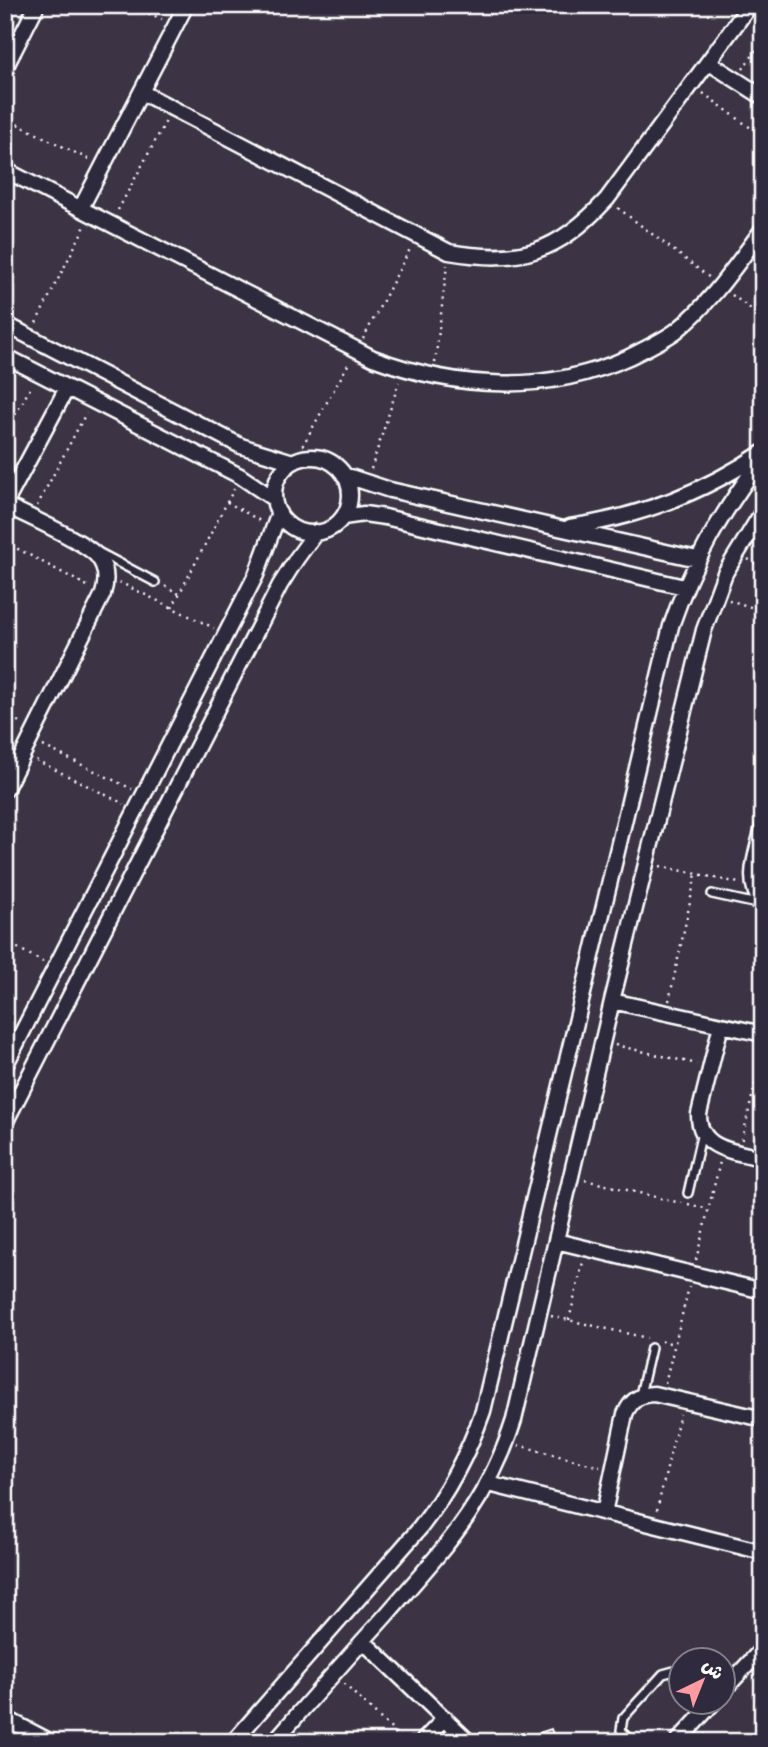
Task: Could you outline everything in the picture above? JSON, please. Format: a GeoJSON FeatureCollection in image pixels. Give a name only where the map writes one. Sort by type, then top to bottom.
{"type":"FeatureCollection","features":[{"type":"Feature","properties":{"kind":"street"},"geometry":{"type":"LineString","coordinates":[[5,68],[37,5]]}},
{"type":"Feature","properties":{"kind":"street"},"geometry":{"type":"LineString","coordinates":[[86,211],[103,167],[186,5]]}},
{"type":"Feature","properties":{"kind":"street"},"geometry":{"type":"LineString","coordinates":[[141,92],[449,252],[484,258],[519,255],[553,244],[583,225],[607,199],[750,5]]}},
{"type":"Feature","properties":{"kind":"street"},"geometry":{"type":"LineString","coordinates":[[708,62],[763,97]]}},
{"type":"Feature","properties":{"kind":"street"},"geometry":{"type":"LineString","coordinates":[[5,170],[373,358],[433,377],[475,383],[527,383],[589,372],[638,352],[674,332],[698,311],[763,229]]}},
{"type":"Feature","properties":{"kind":"street"},"geometry":{"type":"LineString","coordinates":[[5,324],[241,446],[293,462]]}},
{"type":"Feature","properties":{"kind":"street"},"geometry":{"type":"LineString","coordinates":[[5,356],[240,476],[276,506],[291,526],[308,532],[331,527],[343,517],[364,514],[385,517],[684,587]]}},
{"type":"Feature","properties":{"kind":"street"},"geometry":{"type":"LineString","coordinates":[[5,790],[103,594],[106,576],[100,559],[87,547],[5,504],[67,388]]}},
{"type":"Feature","properties":{"kind":"street"},"geometry":{"type":"LineString","coordinates":[[559,528],[616,518],[671,501],[723,477],[763,452]]}},
{"type":"Feature","properties":{"kind":"street"},"geometry":{"type":"LineString","coordinates":[[5,1066],[257,575],[274,529],[274,490],[280,474],[293,462],[317,457],[332,463],[344,475],[367,483],[697,559]]}},
{"type":"Feature","properties":{"kind":"street"},"geometry":{"type":"LineString","coordinates":[[233,1742],[420,1528],[446,1492],[476,1432],[671,626],[697,559],[729,502],[763,457]]}},
{"type":"Feature","properties":{"kind":"street"},"geometry":{"type":"LineString","coordinates":[[343,517],[350,496],[344,475]]}},
{"type":"Feature","properties":{"kind":"street"},"geometry":{"type":"LineString","coordinates":[[274,1742],[461,1527],[489,1484],[507,1442],[704,630],[715,596],[736,551],[763,511]]}},
{"type":"Feature","properties":{"kind":"street"},"geometry":{"type":"LineString","coordinates":[[5,1124],[280,585],[317,532]]}},
{"type":"Feature","properties":{"kind":"street"},"geometry":{"type":"LineString","coordinates":[[763,827],[752,876],[752,886],[763,905]]}},
{"type":"Feature","properties":{"kind":"street"},"geometry":{"type":"LineString","coordinates":[[612,1001],[763,1034]]}},
{"type":"Feature","properties":{"kind":"street"},"geometry":{"type":"LineString","coordinates":[[721,1025],[699,1114],[699,1124],[702,1132],[715,1145],[763,1158]]}},
{"type":"Feature","properties":{"kind":"street"},"geometry":{"type":"LineString","coordinates":[[556,1241],[763,1291]]}},
{"type":"Feature","properties":{"kind":"street"},"geometry":{"type":"LineString","coordinates":[[604,1513],[625,1414],[628,1407],[639,1397],[647,1394],[662,1396],[763,1419]]}},
{"type":"Feature","properties":{"kind":"street"},"geometry":{"type":"LineString","coordinates":[[489,1484],[763,1552]]}},
{"type":"Feature","properties":{"kind":"street"},"geometry":{"type":"LineString","coordinates":[[363,1641],[469,1742]]}},
{"type":"Feature","properties":{"kind":"street"},"geometry":{"type":"LineString","coordinates":[[736,1678],[763,1648]]}},
{"type":"Feature","properties":{"kind":"street"},"geometry":{"type":"LineString","coordinates":[[677,1742],[700,1716]]}},
{"type":"Feature","properties":{"kind":"street"},"geometry":{"type":"LineString","coordinates":[[5,1718],[51,1742]]}},
{"type":"Feature","properties":{"kind":"street"},"geometry":{"type":"LineString","coordinates":[[422,1742],[444,1718]]}},
{"type":"Feature","properties":{"kind":"lane"},"geometry":{"type":"LineString","coordinates":[[87,547],[155,582]]}},
{"type":"Feature","properties":{"kind":"lane"},"geometry":{"type":"LineString","coordinates":[[712,894],[763,905]]}},
{"type":"Feature","properties":{"kind":"lane"},"geometry":{"type":"LineString","coordinates":[[688,1193],[702,1132]]}},
{"type":"Feature","properties":{"kind":"lane"},"geometry":{"type":"LineString","coordinates":[[639,1397],[651,1348]]}},
{"type":"Feature","properties":{"kind":"lane"},"geometry":{"type":"LineString","coordinates":[[632,1742],[621,1730],[623,1718],[666,1673]]}},
{"type":"Feature","properties":{"kind":"path"},"geometry":{"type":"LineString","coordinates":[[129,5],[176,26]]}},
{"type":"Feature","properties":{"kind":"path"},"geometry":{"type":"LineString","coordinates":[[736,79],[763,41]]}},
{"type":"Feature","properties":{"kind":"path"},"geometry":{"type":"LineString","coordinates":[[691,85],[763,137]]}},
{"type":"Feature","properties":{"kind":"path"},"geometry":{"type":"LineString","coordinates":[[110,224],[173,109]]}},
{"type":"Feature","properties":{"kind":"path"},"geometry":{"type":"LineString","coordinates":[[5,118],[103,167]]}},
{"type":"Feature","properties":{"kind":"path"},"geometry":{"type":"LineString","coordinates":[[607,199],[763,318]]}},
{"type":"Feature","properties":{"kind":"path"},"geometry":{"type":"LineString","coordinates":[[29,336],[86,211]]}},
{"type":"Feature","properties":{"kind":"path"},"geometry":{"type":"LineString","coordinates":[[433,377],[449,252]]}},
{"type":"Feature","properties":{"kind":"path"},"geometry":{"type":"LineString","coordinates":[[367,483],[403,369]]}},
{"type":"Feature","properties":{"kind":"path"},"geometry":{"type":"LineString","coordinates":[[5,433],[38,373]]}},
{"type":"Feature","properties":{"kind":"path"},"geometry":{"type":"LineString","coordinates":[[31,518],[92,400]]}},
{"type":"Feature","properties":{"kind":"path"},"geometry":{"type":"LineString","coordinates":[[172,608],[240,476]]}},
{"type":"Feature","properties":{"kind":"path"},"geometry":{"type":"LineString","coordinates":[[227,502],[274,529]]}},
{"type":"Feature","properties":{"kind":"path"},"geometry":{"type":"LineString","coordinates":[[5,542],[103,594]]}},
{"type":"Feature","properties":{"kind":"path"},"geometry":{"type":"LineString","coordinates":[[106,576],[226,634]]}},
{"type":"Feature","properties":{"kind":"path"},"geometry":{"type":"LineString","coordinates":[[155,582],[179,594]]}},
{"type":"Feature","properties":{"kind":"path"},"geometry":{"type":"LineString","coordinates":[[715,596],[763,611]]}},
{"type":"Feature","properties":{"kind":"path"},"geometry":{"type":"LineString","coordinates":[[5,714],[33,735],[144,796]]}},
{"type":"Feature","properties":{"kind":"path"},"geometry":{"type":"LineString","coordinates":[[24,753],[137,810]]}},
{"type":"Feature","properties":{"kind":"path"},"geometry":{"type":"LineString","coordinates":[[646,863],[752,886]]}},
{"type":"Feature","properties":{"kind":"path"},"geometry":{"type":"LineString","coordinates":[[666,1013],[696,874]]}},
{"type":"Feature","properties":{"kind":"path"},"geometry":{"type":"LineString","coordinates":[[5,941],[55,968]]}},
{"type":"Feature","properties":{"kind":"path"},"geometry":{"type":"LineString","coordinates":[[603,1043],[710,1067]]}},
{"type":"Feature","properties":{"kind":"path"},"geometry":{"type":"LineString","coordinates":[[739,1153],[763,1050]]}},
{"type":"Feature","properties":{"kind":"path"},"geometry":{"type":"LineString","coordinates":[[662,1396],[723,1149]]}},
{"type":"Feature","properties":{"kind":"path"},"geometry":{"type":"LineString","coordinates":[[571,1177],[708,1209]]}},
{"type":"Feature","properties":{"kind":"path"},"geometry":{"type":"LineString","coordinates":[[569,1320],[587,1248]]}},
{"type":"Feature","properties":{"kind":"path"},"geometry":{"type":"LineString","coordinates":[[539,1313],[674,1344]]}},
{"type":"Feature","properties":{"kind":"path"},"geometry":{"type":"LineString","coordinates":[[654,1525],[683,1401]]}},
{"type":"Feature","properties":{"kind":"path"},"geometry":{"type":"LineString","coordinates":[[507,1442],[613,1470]]}},
{"type":"Feature","properties":{"kind":"path"},"geometry":{"type":"LineString","coordinates":[[333,1674],[405,1742]]}},
{"type":"Feature","properties":{"kind":"building"},"geometry":{"type":"Polygon","coordinates":[[[551,1729],[556,1742],[519,1742],[519,1740],[551,1729]]]}}]}
